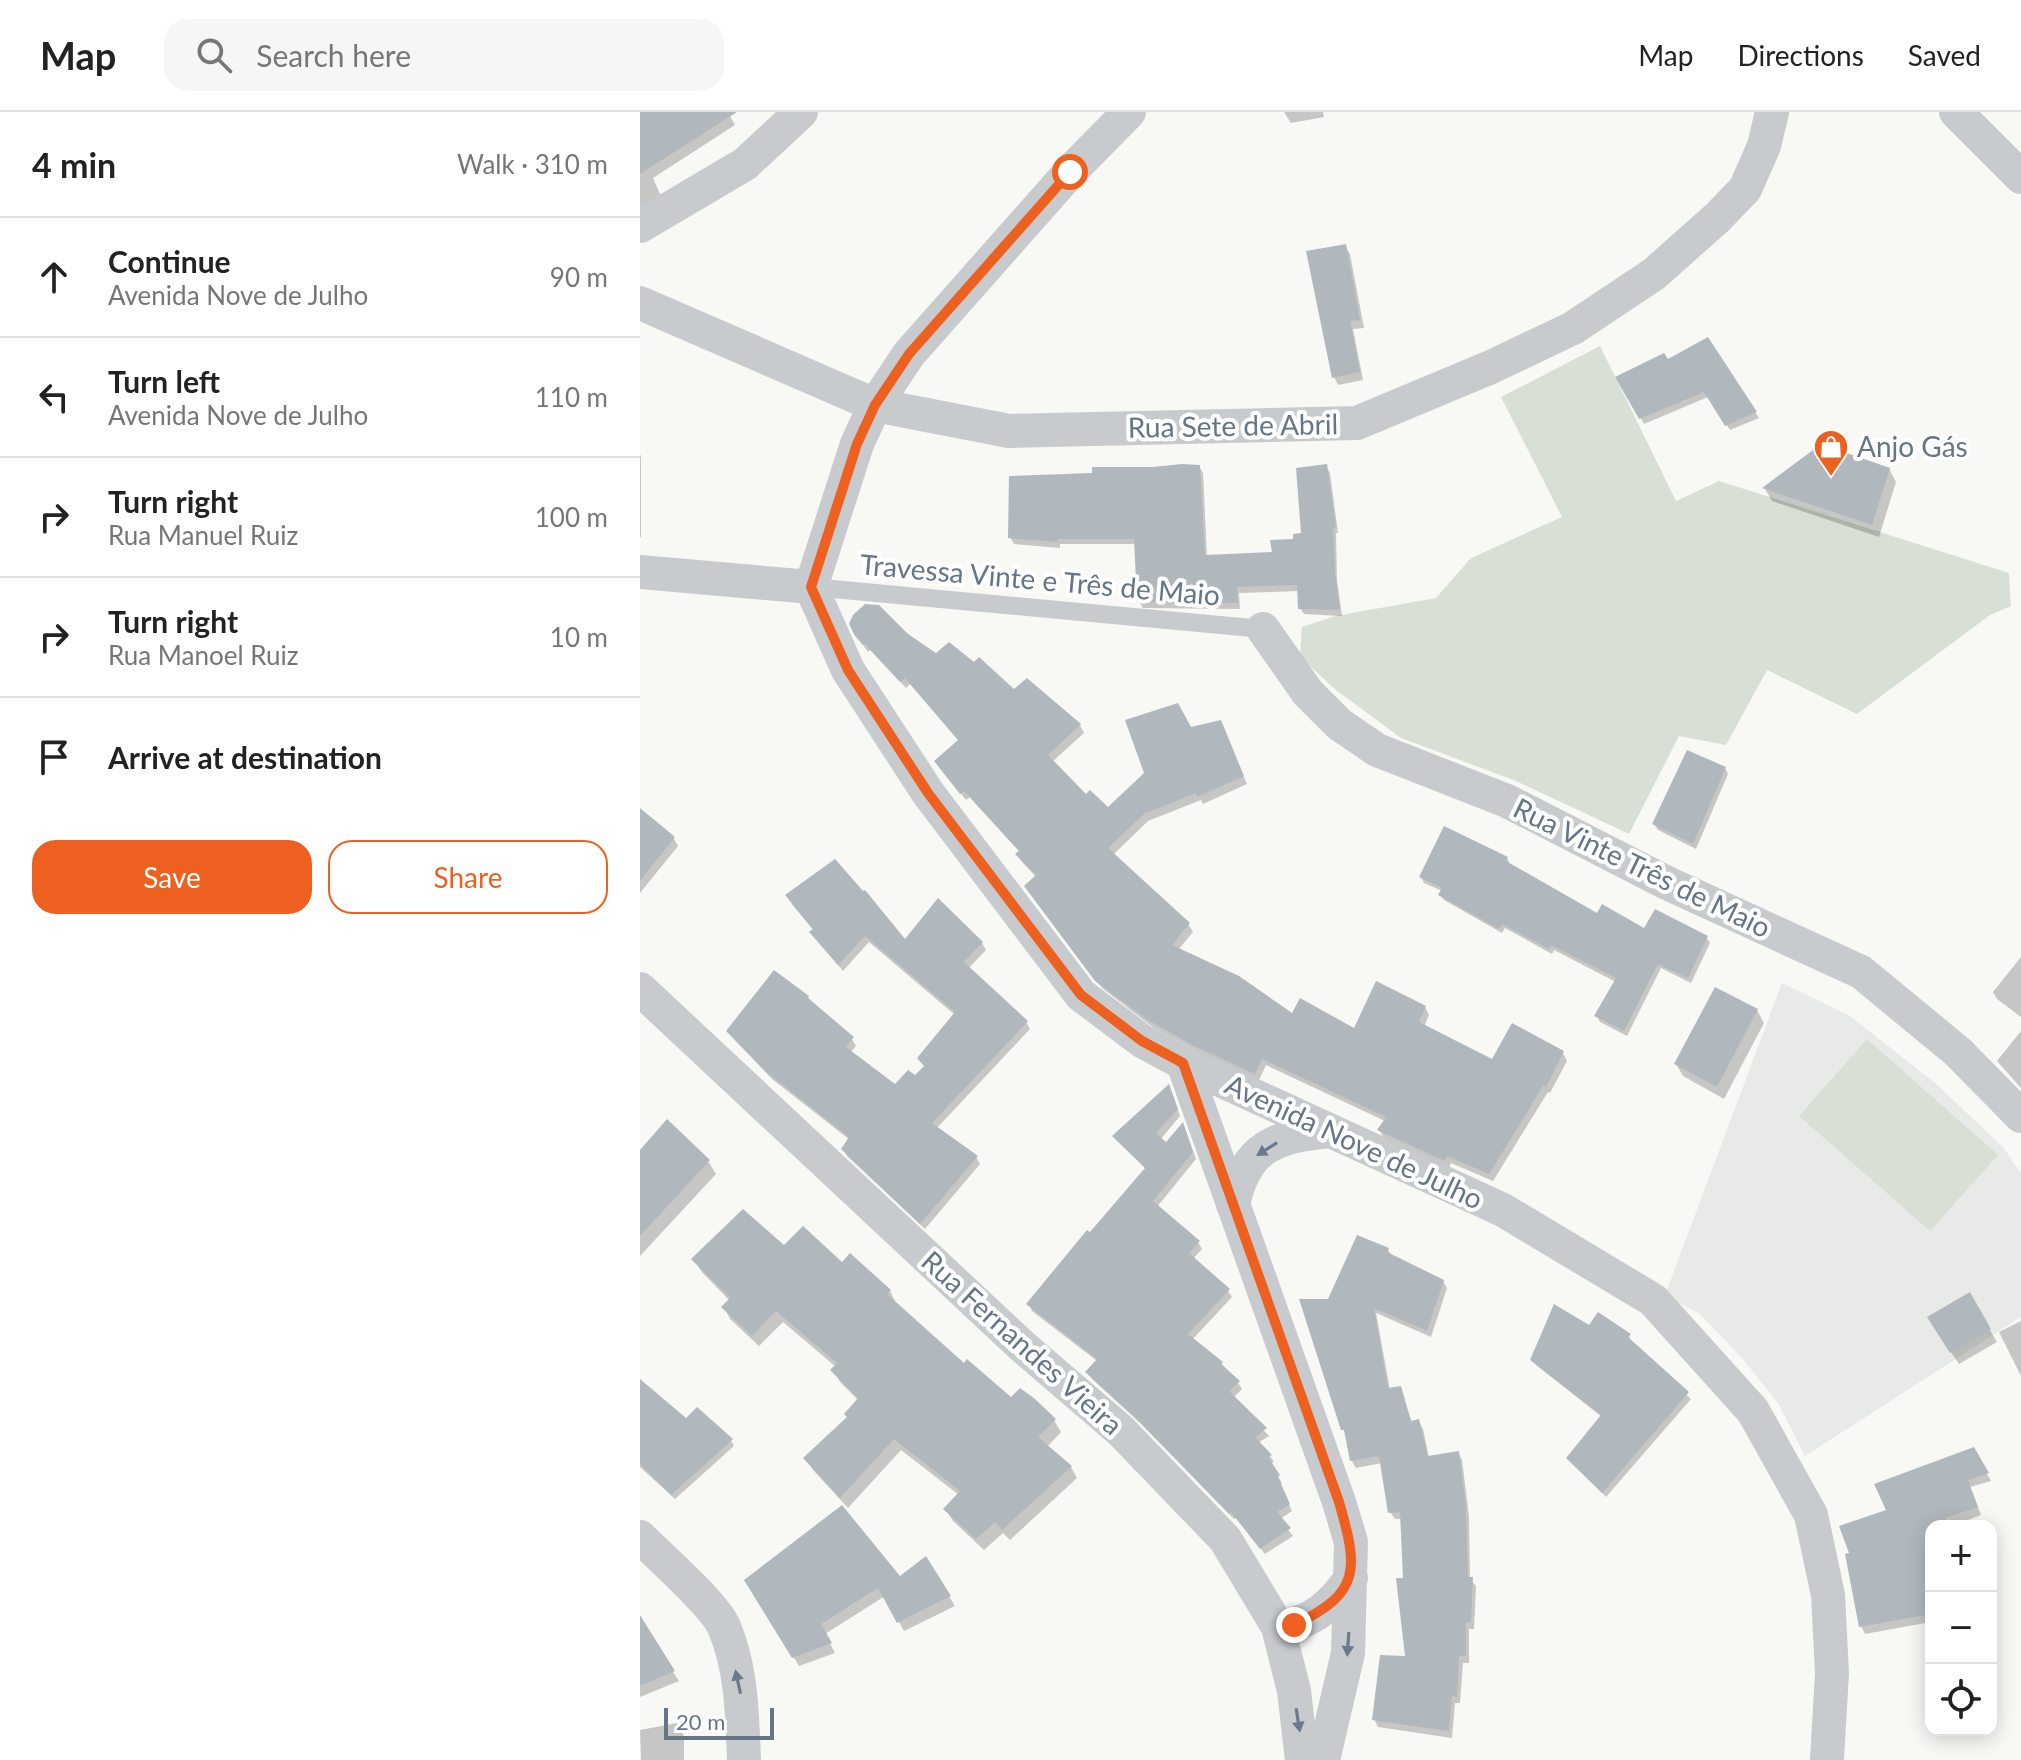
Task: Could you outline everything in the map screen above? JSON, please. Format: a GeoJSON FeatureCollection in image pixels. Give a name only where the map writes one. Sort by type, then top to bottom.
{"type":"FeatureCollection","features":[{"type":"Feature","properties":{"kind":"street"},"geometry":{"type":"LineString","coordinates":[[640,226],[745,164],[801,112]]}},
{"type":"Feature","properties":{"kind":"street"},"geometry":{"type":"LineString","coordinates":[[640,572],[811,587],[857,444],[875,405],[909,354],[1070,172],[1129,112]]}},
{"type":"Feature","properties":{"kind":"street","name":"Rua Sete de Abril"},"geometry":{"type":"LineString","coordinates":[[640,303],[875,405],[1009,431],[1357,423],[1491,367],[1573,328],[1654,274],[1745,189],[1764,146],[1772,112]]}},
{"type":"Feature","properties":{"kind":"street"},"geometry":{"type":"LineString","coordinates":[[1956,112],[2021,177]]}},
{"type":"Feature","properties":{"kind":"street","name":"Avenida Nove de Julho"},"geometry":{"type":"LineString","coordinates":[[811,587],[848,670],[928,793],[1081,995],[1142,1041],[1183,1063],[1503,1210],[1653,1300],[1753,1411],[1811,1515],[1828,1595],[1832,1673],[1827,1760]]}},
{"type":"Feature","properties":{"kind":"street","name":"Rua Vinte Três de Maio"},"geometry":{"type":"LineString","coordinates":[[1263,629],[1308,693],[1339,724],[1377,750],[1507,801],[1667,883],[1861,972],[1958,1052],[2021,1116]]}},
{"type":"Feature","properties":{"kind":"street","name":"Rua Fernandes Vieira"},"geometry":{"type":"LineString","coordinates":[[640,989],[1022,1346],[1121,1431],[1225,1539],[1278,1627],[1294,1691],[1302,1760]]}},
{"type":"Feature","properties":{"kind":"street"},"geometry":{"type":"LineString","coordinates":[[1183,1063],[1351,1542],[1348,1653],[1323,1760]]}},
{"type":"Feature","properties":{"kind":"street"},"geometry":{"type":"LineString","coordinates":[[1233,1205],[1238,1182],[1248,1162],[1265,1148],[1293,1134],[1332,1131]]}},
{"type":"Feature","properties":{"kind":"street"},"geometry":{"type":"LineString","coordinates":[[640,1537],[724,1624],[741,1690],[744,1760]]}},
{"type":"Feature","properties":{"kind":"street"},"geometry":{"type":"LineString","coordinates":[[1278,1627],[1294,1625],[1317,1614],[1336,1600],[1351,1578]]}},
{"type":"Feature","properties":{"kind":"lane","name":"Travessa Vinte e Três de Maio"},"geometry":{"type":"LineString","coordinates":[[811,587],[1263,629]]}},
{"type":"Feature","properties":{"kind":"shaded area"},"geometry":{"type":"Polygon","coordinates":[[[1600,346],[1676,501],[1719,481],[2009,573],[2011,606],[1990,615],[1857,714],[1767,670],[1726,745],[1679,736],[1629,834],[1516,781],[1401,738],[1336,690],[1300,657],[1302,627],[1335,616],[1436,598],[1471,558],[1562,517],[1501,397],[1600,346]]]}},
{"type":"Feature","properties":{"kind":"shaded area"},"geometry":{"type":"Polygon","coordinates":[[[1782,983],[1850,1016],[1935,1083],[2004,1148],[2021,1174],[2021,1317],[1805,1456],[1778,1403],[1741,1357],[1700,1314],[1665,1295],[1782,983]]]}},
{"type":"Feature","properties":{"kind":"shaded area"},"geometry":{"type":"Polygon","coordinates":[[[1867,1039],[1998,1155],[1930,1231],[1799,1116],[1867,1039]]]}},
{"type":"Feature","properties":{"kind":"building"},"geometry":{"type":"Polygon","coordinates":[[[640,112],[737,112],[640,174],[640,112]]]}},
{"type":"Feature","properties":{"kind":"building"},"geometry":{"type":"Polygon","coordinates":[[[1346,244],[1360,320],[1350,321],[1360,372],[1332,378],[1306,251],[1346,244]]]}},
{"type":"Feature","properties":{"kind":"building"},"geometry":{"type":"Polygon","coordinates":[[[1708,337],[1757,412],[1725,426],[1704,392],[1639,419],[1615,377],[1664,353],[1668,359],[1708,337]]]}},
{"type":"Feature","properties":{"kind":"building","name":"Anjo Gás"},"geometry":{"type":"Polygon","coordinates":[[[1821,444],[1890,468],[1872,525],[1762,488],[1821,444]]]}},
{"type":"Feature","properties":{"kind":"building"},"geometry":{"type":"Polygon","coordinates":[[[1327,464],[1336,528],[1333,527],[1340,610],[1298,609],[1297,585],[1237,587],[1238,603],[1137,602],[1134,539],[1058,539],[1058,542],[1008,538],[1009,476],[1092,473],[1092,467],[1200,465],[1205,555],[1272,552],[1270,540],[1293,539],[1293,534],[1301,533],[1296,468],[1327,464]]]}},
{"type":"Feature","properties":{"kind":"building"},"geometry":{"type":"Polygon","coordinates":[[[865,604],[879,605],[908,634],[936,653],[949,642],[974,662],[979,657],[1014,689],[1027,678],[1081,724],[1048,755],[1086,794],[1090,790],[1108,807],[1144,773],[1125,720],[1178,703],[1191,727],[1221,720],[1244,776],[1197,797],[1196,793],[1144,814],[1108,848],[1190,923],[1172,945],[1239,976],[1292,1013],[1300,998],[1354,1028],[1376,981],[1426,1006],[1419,1022],[1492,1059],[1512,1023],[1564,1051],[1546,1087],[1543,1086],[1489,1174],[1447,1156],[1445,1161],[1377,1130],[1386,1117],[1262,1059],[1255,1074],[1192,1045],[1148,1020],[1095,981],[1024,886],[1036,875],[1015,854],[1019,851],[964,791],[960,794],[934,761],[958,740],[905,678],[900,682],[855,636],[849,624],[853,615],[865,604]]]}},
{"type":"Feature","properties":{"kind":"building"},"geometry":{"type":"Polygon","coordinates":[[[1687,750],[1726,767],[1693,844],[1652,824],[1687,750]]]}},
{"type":"Feature","properties":{"kind":"building"},"geometry":{"type":"Polygon","coordinates":[[[640,808],[675,837],[640,881],[640,808]]]}},
{"type":"Feature","properties":{"kind":"building"},"geometry":{"type":"Polygon","coordinates":[[[1444,826],[1508,857],[1506,861],[1597,913],[1602,904],[1644,928],[1655,909],[1708,936],[1688,978],[1658,964],[1624,1031],[1594,1016],[1616,978],[1551,945],[1549,949],[1502,924],[1499,929],[1438,895],[1442,888],[1419,877],[1444,826]]]}},
{"type":"Feature","properties":{"kind":"building"},"geometry":{"type":"Polygon","coordinates":[[[835,859],[905,939],[938,898],[983,942],[964,962],[1028,1021],[932,1123],[978,1156],[920,1224],[841,1149],[849,1137],[766,1072],[726,1031],[774,970],[809,996],[854,1037],[846,1047],[895,1084],[908,1070],[915,1075],[924,1066],[917,1058],[955,1012],[865,936],[838,965],[809,932],[813,929],[785,895],[835,859]]]}},
{"type":"Feature","properties":{"kind":"building"},"geometry":{"type":"Polygon","coordinates":[[[1715,987],[1758,1009],[1717,1087],[1674,1064],[1715,987]]]}},
{"type":"Feature","properties":{"kind":"building"},"geometry":{"type":"Polygon","coordinates":[[[1169,1084],[1178,1109],[1156,1133],[1166,1142],[1183,1122],[1193,1152],[1153,1201],[1200,1241],[1189,1253],[1230,1289],[1188,1334],[1223,1362],[1221,1364],[1240,1381],[1229,1391],[1267,1428],[1255,1437],[1272,1455],[1268,1457],[1280,1475],[1278,1477],[1290,1504],[1277,1512],[1291,1528],[1260,1549],[1231,1512],[1229,1514],[1135,1417],[1085,1372],[1097,1359],[1026,1304],[1087,1230],[1090,1232],[1145,1168],[1112,1136],[1169,1084]]]}},
{"type":"Feature","properties":{"kind":"building"},"geometry":{"type":"Polygon","coordinates":[[[667,1119],[710,1160],[640,1236],[640,1150],[667,1119]]]}},
{"type":"Feature","properties":{"kind":"building"},"geometry":{"type":"Polygon","coordinates":[[[743,1209],[784,1245],[803,1226],[842,1262],[850,1253],[891,1290],[887,1294],[964,1363],[967,1359],[1011,1397],[1020,1388],[1056,1419],[1038,1437],[1072,1466],[1002,1530],[995,1522],[976,1539],[943,1509],[960,1491],[894,1439],[840,1498],[803,1458],[847,1417],[844,1414],[858,1398],[830,1370],[837,1363],[776,1311],[752,1336],[721,1307],[730,1298],[691,1259],[743,1209]]]}},
{"type":"Feature","properties":{"kind":"building"},"geometry":{"type":"Polygon","coordinates":[[[1357,1235],[1389,1248],[1387,1252],[1444,1280],[1427,1331],[1374,1308],[1388,1388],[1401,1386],[1411,1421],[1419,1419],[1428,1456],[1459,1451],[1466,1507],[1468,1577],[1473,1577],[1471,1622],[1466,1622],[1466,1656],[1459,1656],[1457,1697],[1452,1696],[1449,1731],[1372,1720],[1380,1655],[1405,1656],[1396,1578],[1403,1578],[1400,1512],[1388,1513],[1379,1456],[1350,1461],[1344,1430],[1341,1430],[1299,1299],[1328,1299],[1357,1235]]]}},
{"type":"Feature","properties":{"kind":"building"},"geometry":{"type":"Polygon","coordinates":[[[1970,1292],[1991,1329],[1950,1353],[1927,1317],[1970,1292]]]}},
{"type":"Feature","properties":{"kind":"building"},"geometry":{"type":"Polygon","coordinates":[[[1554,1304],[1589,1325],[1598,1312],[1631,1334],[1628,1337],[1689,1392],[1602,1493],[1566,1458],[1601,1415],[1530,1360],[1554,1304]]]}},
{"type":"Feature","properties":{"kind":"building"},"geometry":{"type":"Polygon","coordinates":[[[640,1379],[686,1418],[697,1407],[733,1439],[671,1495],[640,1464],[640,1379]]]}},
{"type":"Feature","properties":{"kind":"building"},"geometry":{"type":"Polygon","coordinates":[[[1974,1447],[1989,1473],[1968,1480],[1978,1507],[1946,1520],[1925,1520],[1925,1615],[1859,1627],[1845,1554],[1849,1553],[1839,1526],[1886,1510],[1874,1484],[1974,1447]]]}},
{"type":"Feature","properties":{"kind":"building"},"geometry":{"type":"Polygon","coordinates":[[[842,1505],[900,1576],[926,1556],[951,1596],[897,1623],[878,1588],[821,1624],[832,1643],[792,1658],[744,1580],[842,1505]]]}},
{"type":"Feature","properties":{"kind":"building"},"geometry":{"type":"Polygon","coordinates":[[[640,1615],[675,1671],[640,1686],[640,1615]]]}},
{"type":"Feature","properties":{"kind":"place","name":"Anjo Gás"},"geometry":{"type":"Point","coordinates":[1831,478]}},
{"type":"Feature","properties":{"kind":"route"},"geometry":{"type":"LineString","coordinates":[[1070,172],[909,354],[875,405],[857,444],[811,587],[848,670],[928,793],[1081,995],[1142,1041],[1183,1063],[1351,1542],[1351,1578],[1336,1600],[1294,1625]]}}]}
